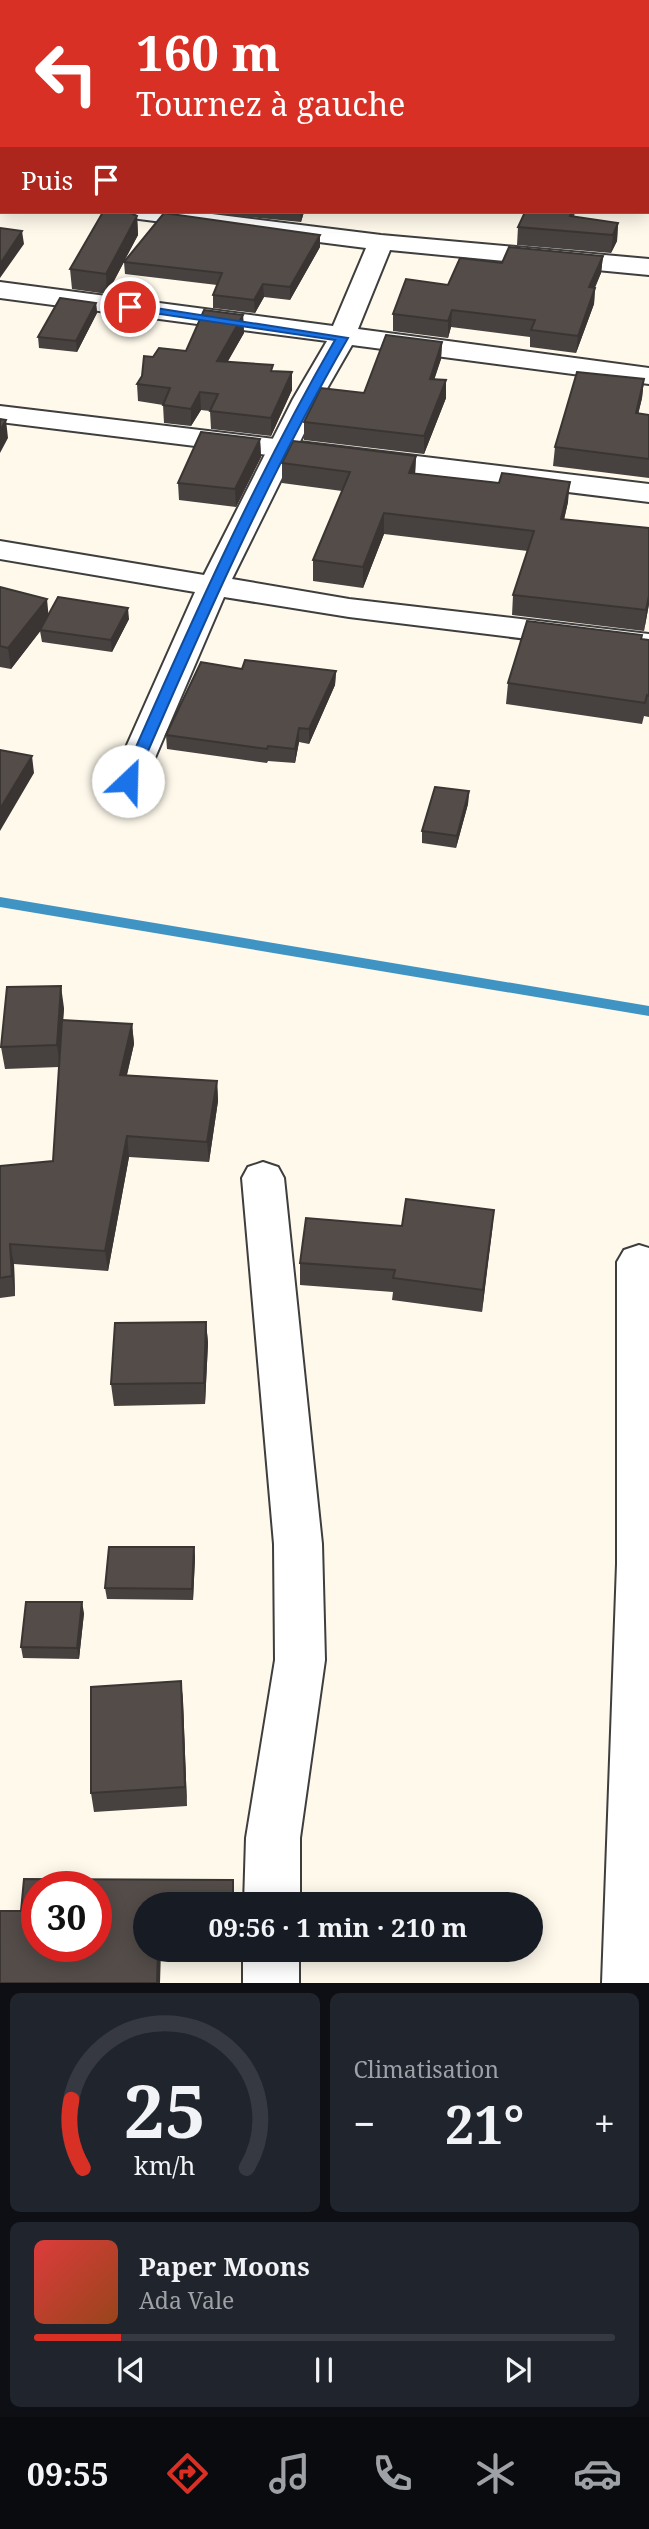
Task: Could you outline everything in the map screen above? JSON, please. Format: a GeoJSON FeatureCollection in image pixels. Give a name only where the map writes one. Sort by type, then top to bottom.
{"type":"FeatureCollection","features":[{"type":"Feature","properties":{"kind":"street"},"geometry":{"type":"LineString","coordinates":[[155,214],[381,242],[649,267]]}},
{"type":"Feature","properties":{"kind":"street"},"geometry":{"type":"LineString","coordinates":[[128,781],[213,587],[282,447],[342,338],[361,284],[381,242]]}},
{"type":"Feature","properties":{"kind":"street"},"geometry":{"type":"LineString","coordinates":[[0,290],[342,338],[649,376]]}},
{"type":"Feature","properties":{"kind":"street"},"geometry":{"type":"LineString","coordinates":[[0,414],[649,494]]}},
{"type":"Feature","properties":{"kind":"street"},"geometry":{"type":"LineString","coordinates":[[0,550],[349,608],[649,644]]}},
{"type":"Feature","properties":{"kind":"street"},"geometry":{"type":"LineString","coordinates":[[263,1178],[298,1544],[300,1660],[273,1838],[272,1892]]}},
{"type":"Feature","properties":{"kind":"street"},"geometry":{"type":"LineString","coordinates":[[629,1983],[641,1564],[639,1262]]}},
{"type":"Feature","properties":{"kind":"street"},"geometry":{"type":"LineString","coordinates":[[271,1962],[271,1983]]}},
{"type":"Feature","properties":{"kind":"building"},"geometry":{"type":"Polygon","coordinates":[[[102,214],[137,216],[106,274],[70,269],[102,214]]]}},
{"type":"Feature","properties":{"kind":"building"},"geometry":{"type":"Polygon","coordinates":[[[163,214],[320,235],[290,287],[263,284],[254,300],[213,295],[222,273],[124,262],[163,214]]]}},
{"type":"Feature","properties":{"kind":"building"},"geometry":{"type":"Polygon","coordinates":[[[524,214],[571,214],[570,216],[618,223],[613,235],[518,227],[524,214]]]}},
{"type":"Feature","properties":{"kind":"building"},"geometry":{"type":"Polygon","coordinates":[[[0,228],[22,231],[0,264],[0,228]]]}},
{"type":"Feature","properties":{"kind":"building"},"geometry":{"type":"Polygon","coordinates":[[[509,247],[603,256],[589,287],[595,288],[578,336],[531,330],[535,320],[452,310],[448,321],[393,314],[406,279],[448,285],[460,258],[502,263],[509,247]]]}},
{"type":"Feature","properties":{"kind":"building"},"geometry":{"type":"Polygon","coordinates":[[[60,298],[96,303],[76,341],[38,337],[60,298]]]}},
{"type":"Feature","properties":{"kind":"building"},"geometry":{"type":"Polygon","coordinates":[[[204,310],[243,315],[217,361],[273,365],[271,371],[292,372],[271,418],[210,411],[218,394],[200,392],[191,409],[163,405],[170,388],[137,384],[142,376],[144,356],[153,357],[159,348],[186,351],[204,310]]]}},
{"type":"Feature","properties":{"kind":"building"},"geometry":{"type":"Polygon","coordinates":[[[386,335],[442,342],[430,379],[446,380],[424,436],[304,422],[321,388],[364,393],[386,335]]]}},
{"type":"Feature","properties":{"kind":"building"},"geometry":{"type":"Polygon","coordinates":[[[577,372],[644,379],[636,413],[649,415],[649,459],[555,447],[577,372]]]}},
{"type":"Feature","properties":{"kind":"building"},"geometry":{"type":"Polygon","coordinates":[[[0,419],[6,420],[0,431],[0,419]]]}},
{"type":"Feature","properties":{"kind":"building"},"geometry":{"type":"Polygon","coordinates":[[[201,432],[260,439],[235,489],[178,483],[201,432]]]}},
{"type":"Feature","properties":{"kind":"building"},"geometry":{"type":"Polygon","coordinates":[[[293,441],[416,456],[409,473],[499,483],[502,473],[570,482],[561,519],[649,528],[649,596],[646,610],[513,595],[534,531],[384,513],[363,567],[313,560],[350,472],[282,463],[293,441]]]}},
{"type":"Feature","properties":{"kind":"building"},"geometry":{"type":"Polygon","coordinates":[[[0,587],[47,599],[8,648],[0,646],[0,587]]]}},
{"type":"Feature","properties":{"kind":"building"},"geometry":{"type":"Polygon","coordinates":[[[58,597],[128,608],[111,640],[40,630],[58,597]]]}},
{"type":"Feature","properties":{"kind":"building"},"geometry":{"type":"Polygon","coordinates":[[[527,621],[642,635],[641,639],[649,640],[649,696],[647,695],[645,703],[508,683],[527,621]]]}},
{"type":"Feature","properties":{"kind":"building"},"geometry":{"type":"Polygon","coordinates":[[[245,660],[336,671],[309,729],[299,728],[295,749],[268,746],[267,749],[166,735],[201,662],[242,669],[245,660]]]}},
{"type":"Feature","properties":{"kind":"building"},"geometry":{"type":"Polygon","coordinates":[[[0,750],[32,756],[0,809],[0,750]]]}},
{"type":"Feature","properties":{"kind":"building"},"geometry":{"type":"Polygon","coordinates":[[[435,787],[469,791],[457,836],[422,831],[435,787]]]}},
{"type":"Feature","properties":{"kind":"building"},"geometry":{"type":"Polygon","coordinates":[[[61,986],[57,1045],[1,1047],[7,987],[61,986]]]}},
{"type":"Feature","properties":{"kind":"building"},"geometry":{"type":"Polygon","coordinates":[[[62,1020],[132,1024],[120,1075],[217,1081],[207,1142],[127,1136],[105,1251],[10,1244],[12,1276],[0,1278],[0,1166],[53,1161],[62,1020]]]}},
{"type":"Feature","properties":{"kind":"building"},"geometry":{"type":"Polygon","coordinates":[[[406,1199],[494,1210],[483,1290],[393,1278],[395,1270],[300,1263],[306,1218],[402,1226],[406,1199]]]}},
{"type":"Feature","properties":{"kind":"building"},"geometry":{"type":"Polygon","coordinates":[[[206,1322],[204,1383],[111,1384],[115,1323],[206,1322]]]}},
{"type":"Feature","properties":{"kind":"building"},"geometry":{"type":"Polygon","coordinates":[[[109,1547],[194,1547],[192,1589],[105,1588],[109,1547]]]}},
{"type":"Feature","properties":{"kind":"building"},"geometry":{"type":"Polygon","coordinates":[[[26,1602],[82,1602],[77,1648],[21,1647],[26,1602]]]}},
{"type":"Feature","properties":{"kind":"building"},"geometry":{"type":"Polygon","coordinates":[[[181,1681],[185,1787],[91,1793],[91,1687],[181,1681]]]}},
{"type":"Feature","properties":{"kind":"building"},"geometry":{"type":"Polygon","coordinates":[[[112,1879],[233,1880],[233,1892],[133,1892],[133,1962],[158,1962],[157,1983],[0,1983],[0,1911],[21,1911],[21,1962],[112,1962],[112,1879]]]}},
{"type":"Feature","properties":{"kind":"waterway"},"geometry":{"type":"LineString","coordinates":[[0,902],[649,1011]]}},
{"type":"Feature","properties":{"kind":"route"},"geometry":{"type":"LineString","coordinates":[[128,781],[213,587],[306,399],[342,338],[130,307]]}}]}
